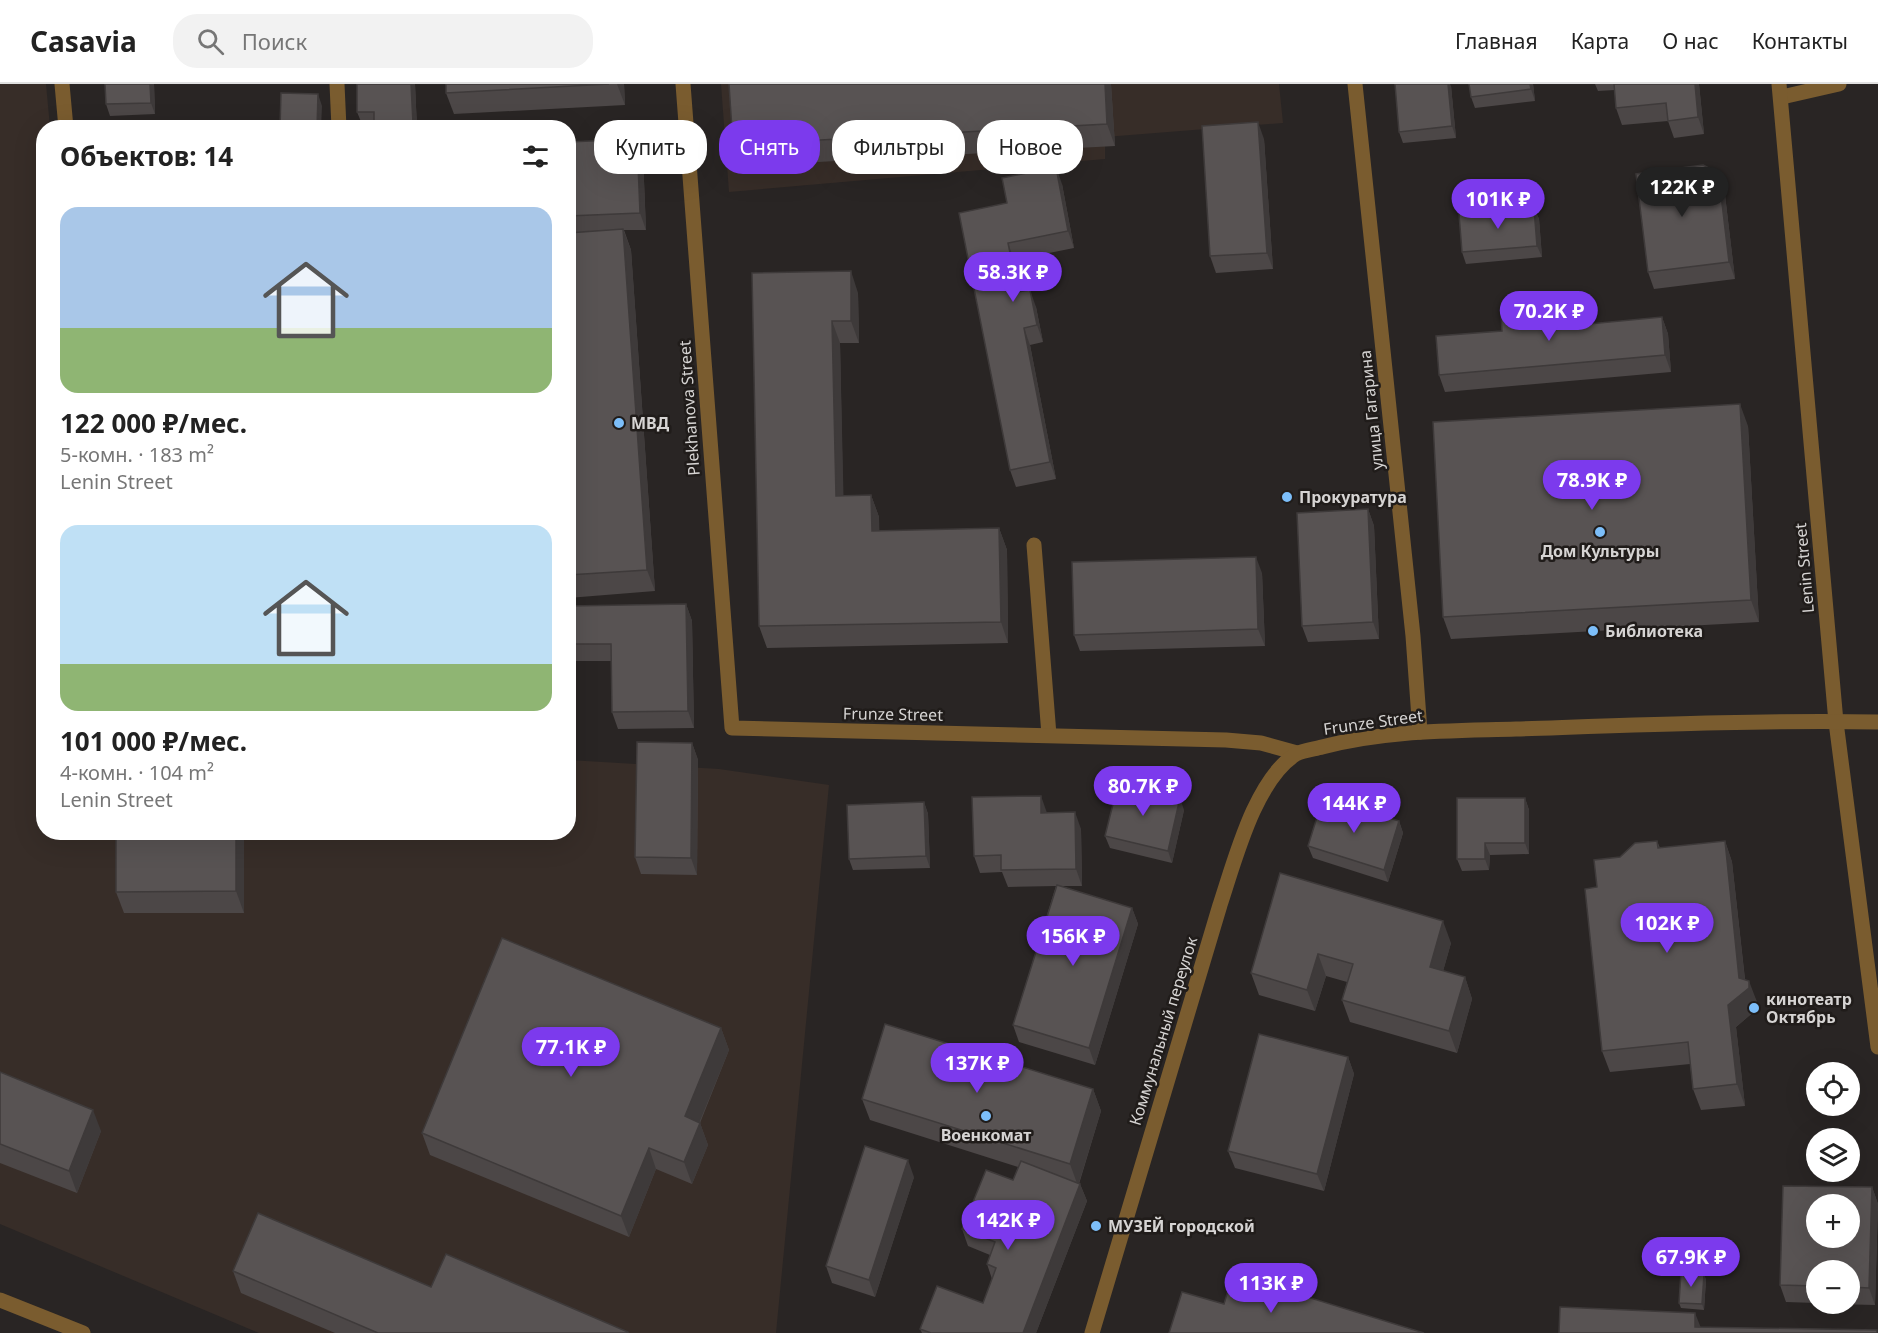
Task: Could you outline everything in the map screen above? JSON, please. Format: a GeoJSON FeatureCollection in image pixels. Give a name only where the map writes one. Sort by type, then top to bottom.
{"type":"FeatureCollection","features":[{"type":"Feature","properties":{"kind":"street"},"geometry":{"type":"LineString","coordinates":[[62,84],[65,120]]}},
{"type":"Feature","properties":{"kind":"street"},"geometry":{"type":"LineString","coordinates":[[337,84],[339,120]]}},
{"type":"Feature","properties":{"kind":"street","name":"Plekhanova Street"},"geometry":{"type":"LineString","coordinates":[[683,84],[732,729]]}},
{"type":"Feature","properties":{"kind":"street","name":"улица Гагарина"},"geometry":{"type":"LineString","coordinates":[[1355,84],[1413,636],[1420,732]]}},
{"type":"Feature","properties":{"kind":"street"},"geometry":{"type":"LineString","coordinates":[[1780,91],[1839,84]]}},
{"type":"Feature","properties":{"kind":"street","name":"Lenin Street"},"geometry":{"type":"LineString","coordinates":[[1780,91],[1836,722],[1878,1047]]}},
{"type":"Feature","properties":{"kind":"street"},"geometry":{"type":"LineString","coordinates":[[1034,545],[1048,735]]}},
{"type":"Feature","properties":{"kind":"street","name":"Frunze Street"},"geometry":{"type":"LineString","coordinates":[[732,729],[1226,740],[1261,743],[1297,753],[1344,741],[1420,732],[1783,721],[1878,723]]}},
{"type":"Feature","properties":{"kind":"street","name":"Коммунальный переулок"},"geometry":{"type":"LineString","coordinates":[[1092,1333],[1241,841],[1259,800],[1273,776],[1297,753]]}},
{"type":"Feature","properties":{"kind":"street"},"geometry":{"type":"LineString","coordinates":[[0,1300],[68,1330],[83,1333]]}},
{"type":"Feature","properties":{"kind":"shaded area"},"geometry":{"type":"Polygon","coordinates":[[[0,84],[46,84],[49,120],[36,120],[36,840],[576,840],[576,760],[719,769],[829,785],[776,1333],[259,1333],[0,1224],[0,84]]]}},
{"type":"Feature","properties":{"kind":"shaded area"},"geometry":{"type":"Polygon","coordinates":[[[721,84],[1279,84],[1283,123],[1105,137],[1105,159],[1083,161],[1083,120],[977,120],[977,170],[965,171],[965,120],[832,120],[832,174],[934,174],[729,192],[728,174],[820,174],[820,120],[724,120],[721,84]]]}},
{"type":"Feature","properties":{"kind":"building"},"geometry":{"type":"Polygon","coordinates":[[[105,84],[150,84],[151,103],[106,104],[105,84]]]}},
{"type":"Feature","properties":{"kind":"building"},"geometry":{"type":"Polygon","coordinates":[[[357,84],[411,84],[413,120],[374,120],[374,112],[357,112],[357,84]]]}},
{"type":"Feature","properties":{"kind":"building"},"geometry":{"type":"Polygon","coordinates":[[[446,84],[609,84],[446,93],[446,84]]]}},
{"type":"Feature","properties":{"kind":"building"},"geometry":{"type":"Polygon","coordinates":[[[729,84],[1105,84],[1107,124],[1083,125],[1083,120],[977,120],[977,131],[965,132],[965,120],[832,120],[832,139],[820,140],[820,120],[731,120],[729,84]]]}},
{"type":"Feature","properties":{"kind":"building"},"geometry":{"type":"Polygon","coordinates":[[[1395,84],[1448,84],[1452,126],[1399,132],[1395,84]]]}},
{"type":"Feature","properties":{"kind":"building"},"geometry":{"type":"Polygon","coordinates":[[[1469,84],[1530,84],[1531,89],[1471,97],[1469,84]]]}},
{"type":"Feature","properties":{"kind":"building"},"geometry":{"type":"Polygon","coordinates":[[[1614,84],[1695,84],[1698,117],[1668,121],[1666,103],[1616,108],[1614,84]]]}},
{"type":"Feature","properties":{"kind":"building"},"geometry":{"type":"Polygon","coordinates":[[[281,93],[318,94],[317,120],[280,120],[281,93]]]}},
{"type":"Feature","properties":{"kind":"building"},"geometry":{"type":"Polygon","coordinates":[[[1258,122],[1267,253],[1210,256],[1202,126],[1258,122]]]}},
{"type":"Feature","properties":{"kind":"building"},"geometry":{"type":"Polygon","coordinates":[[[594,141],[594,174],[638,174],[640,213],[576,216],[576,142],[594,141]]]}},
{"type":"Feature","properties":{"kind":"building"},"geometry":{"type":"Polygon","coordinates":[[[1703,165],[1711,169],[1719,178],[1729,262],[1648,272],[1636,174],[1703,165]]]}},
{"type":"Feature","properties":{"kind":"building"},"geometry":{"type":"Polygon","coordinates":[[[1022,174],[1057,174],[1068,231],[1008,243],[1018,292],[1030,290],[1037,325],[1024,328],[1050,462],[1010,470],[959,213],[1007,203],[1002,178],[1022,174]]]}},
{"type":"Feature","properties":{"kind":"building"},"geometry":{"type":"Polygon","coordinates":[[[1534,208],[1537,246],[1462,252],[1459,214],[1534,208]]]}},
{"type":"Feature","properties":{"kind":"building"},"geometry":{"type":"Polygon","coordinates":[[[623,229],[647,570],[576,574],[576,232],[623,229]]]}},
{"type":"Feature","properties":{"kind":"building"},"geometry":{"type":"Polygon","coordinates":[[[851,271],[851,321],[832,321],[836,496],[871,495],[872,531],[999,528],[1001,622],[759,626],[752,273],[851,271]]]}},
{"type":"Feature","properties":{"kind":"building"},"geometry":{"type":"Polygon","coordinates":[[[1577,306],[1579,325],[1662,317],[1665,355],[1439,375],[1436,336],[1502,331],[1501,314],[1577,306]]]}},
{"type":"Feature","properties":{"kind":"building","name":"Дом Культуры"},"geometry":{"type":"Polygon","coordinates":[[[1740,404],[1751,600],[1443,617],[1433,422],[1740,404]]]}},
{"type":"Feature","properties":{"kind":"building"},"geometry":{"type":"Polygon","coordinates":[[[1368,509],[1373,622],[1302,626],[1297,513],[1368,509]]]}},
{"type":"Feature","properties":{"kind":"building"},"geometry":{"type":"Polygon","coordinates":[[[1256,557],[1258,629],[1074,635],[1072,562],[1256,557]]]}},
{"type":"Feature","properties":{"kind":"building"},"geometry":{"type":"Polygon","coordinates":[[[686,604],[688,711],[612,712],[611,644],[576,644],[576,606],[686,604]]]}},
{"type":"Feature","properties":{"kind":"building"},"geometry":{"type":"Polygon","coordinates":[[[637,742],[692,743],[691,858],[635,857],[637,742]]]}},
{"type":"Feature","properties":{"kind":"building"},"geometry":{"type":"Polygon","coordinates":[[[1118,784],[1180,798],[1168,851],[1105,836],[1118,784]]]}},
{"type":"Feature","properties":{"kind":"building"},"geometry":{"type":"Polygon","coordinates":[[[1041,796],[1041,813],[1075,812],[1076,869],[1001,870],[1001,855],[974,856],[972,797],[1041,796]]]}},
{"type":"Feature","properties":{"kind":"building"},"geometry":{"type":"Polygon","coordinates":[[[1323,798],[1399,821],[1384,870],[1308,846],[1323,798]]]}},
{"type":"Feature","properties":{"kind":"building"},"geometry":{"type":"Polygon","coordinates":[[[1457,798],[1525,798],[1525,843],[1485,843],[1485,859],[1457,859],[1457,798]]]}},
{"type":"Feature","properties":{"kind":"building"},"geometry":{"type":"Polygon","coordinates":[[[924,802],[926,856],[849,859],[847,805],[924,802]]]}},
{"type":"Feature","properties":{"kind":"building"},"geometry":{"type":"Polygon","coordinates":[[[116,840],[236,840],[236,891],[116,892],[116,840]]]}},
{"type":"Feature","properties":{"kind":"building"},"geometry":{"type":"Polygon","coordinates":[[[1657,841],[1658,848],[1725,841],[1739,978],[1749,981],[1749,988],[1728,1005],[1737,1084],[1693,1089],[1688,1042],[1602,1051],[1585,889],[1597,887],[1594,860],[1620,857],[1635,843],[1657,841]]]}},
{"type":"Feature","properties":{"kind":"building"},"geometry":{"type":"Polygon","coordinates":[[[1280,873],[1443,921],[1430,967],[1465,977],[1449,1031],[1342,1000],[1353,964],[1318,954],[1307,990],[1251,973],[1280,873]]]}},
{"type":"Feature","properties":{"kind":"building"},"geometry":{"type":"Polygon","coordinates":[[[1057,885],[1132,908],[1089,1048],[1013,1025],[1057,885]]]}},
{"type":"Feature","properties":{"kind":"building"},"geometry":{"type":"Polygon","coordinates":[[[502,938],[721,1028],[685,1116],[700,1123],[684,1162],[649,1148],[621,1216],[422,1133],[502,938]]]}},
{"type":"Feature","properties":{"kind":"building","name":"Военкомат"},"geometry":{"type":"Polygon","coordinates":[[[885,1024],[1093,1089],[1070,1164],[862,1099],[885,1024]]]}},
{"type":"Feature","properties":{"kind":"building"},"geometry":{"type":"Polygon","coordinates":[[[1259,1034],[1348,1057],[1317,1174],[1228,1151],[1259,1034]]]}},
{"type":"Feature","properties":{"kind":"building"},"geometry":{"type":"Polygon","coordinates":[[[0,1072],[93,1110],[69,1171],[0,1144],[0,1072]]]}},
{"type":"Feature","properties":{"kind":"building"},"geometry":{"type":"Polygon","coordinates":[[[865,1146],[908,1160],[869,1280],[826,1266],[865,1146]]]}},
{"type":"Feature","properties":{"kind":"building"},"geometry":{"type":"Polygon","coordinates":[[[1021,1161],[1080,1184],[1023,1333],[931,1333],[920,1329],[937,1286],[983,1303],[996,1268],[987,1264],[995,1242],[962,1229],[986,1170],[1013,1180],[1021,1161]]]}},
{"type":"Feature","properties":{"kind":"building"},"geometry":{"type":"Polygon","coordinates":[[[1783,1186],[1872,1187],[1869,1288],[1860,1288],[1860,1260],[1806,1260],[1806,1286],[1780,1285],[1783,1186]]]}},
{"type":"Feature","properties":{"kind":"building"},"geometry":{"type":"Polygon","coordinates":[[[258,1213],[431,1287],[446,1254],[628,1333],[378,1333],[233,1271],[258,1213]]]}},
{"type":"Feature","properties":{"kind":"building"},"geometry":{"type":"Polygon","coordinates":[[[1681,1272],[1704,1274],[1702,1304],[1679,1303],[1681,1272]]]}},
{"type":"Feature","properties":{"kind":"building"},"geometry":{"type":"Polygon","coordinates":[[[1233,1274],[1424,1333],[1169,1333],[1182,1292],[1224,1304],[1233,1274]]]}},
{"type":"Feature","properties":{"kind":"building"},"geometry":{"type":"Polygon","coordinates":[[[1560,1307],[1695,1313],[1695,1327],[1877,1330],[1877,1333],[1559,1333],[1560,1307]]]}},
{"type":"Feature","properties":{"kind":"place","name":"МВД"},"geometry":{"type":"Point","coordinates":[619,423]}},
{"type":"Feature","properties":{"kind":"place","name":"Прокуратура"},"geometry":{"type":"Point","coordinates":[1287,497]}},
{"type":"Feature","properties":{"kind":"place","name":"Дом Культуры"},"geometry":{"type":"Point","coordinates":[1600,532]}},
{"type":"Feature","properties":{"kind":"place","name":"Библиотека"},"geometry":{"type":"Point","coordinates":[1593,631]}},
{"type":"Feature","properties":{"kind":"place","name":"кинотеатр Октябрь"},"geometry":{"type":"Point","coordinates":[1754,1008]}},
{"type":"Feature","properties":{"kind":"place","name":"Военкомат"},"geometry":{"type":"Point","coordinates":[986,1116]}},
{"type":"Feature","properties":{"kind":"place","name":"МУЗЕЙ городской"},"geometry":{"type":"Point","coordinates":[1096,1226]}}]}
